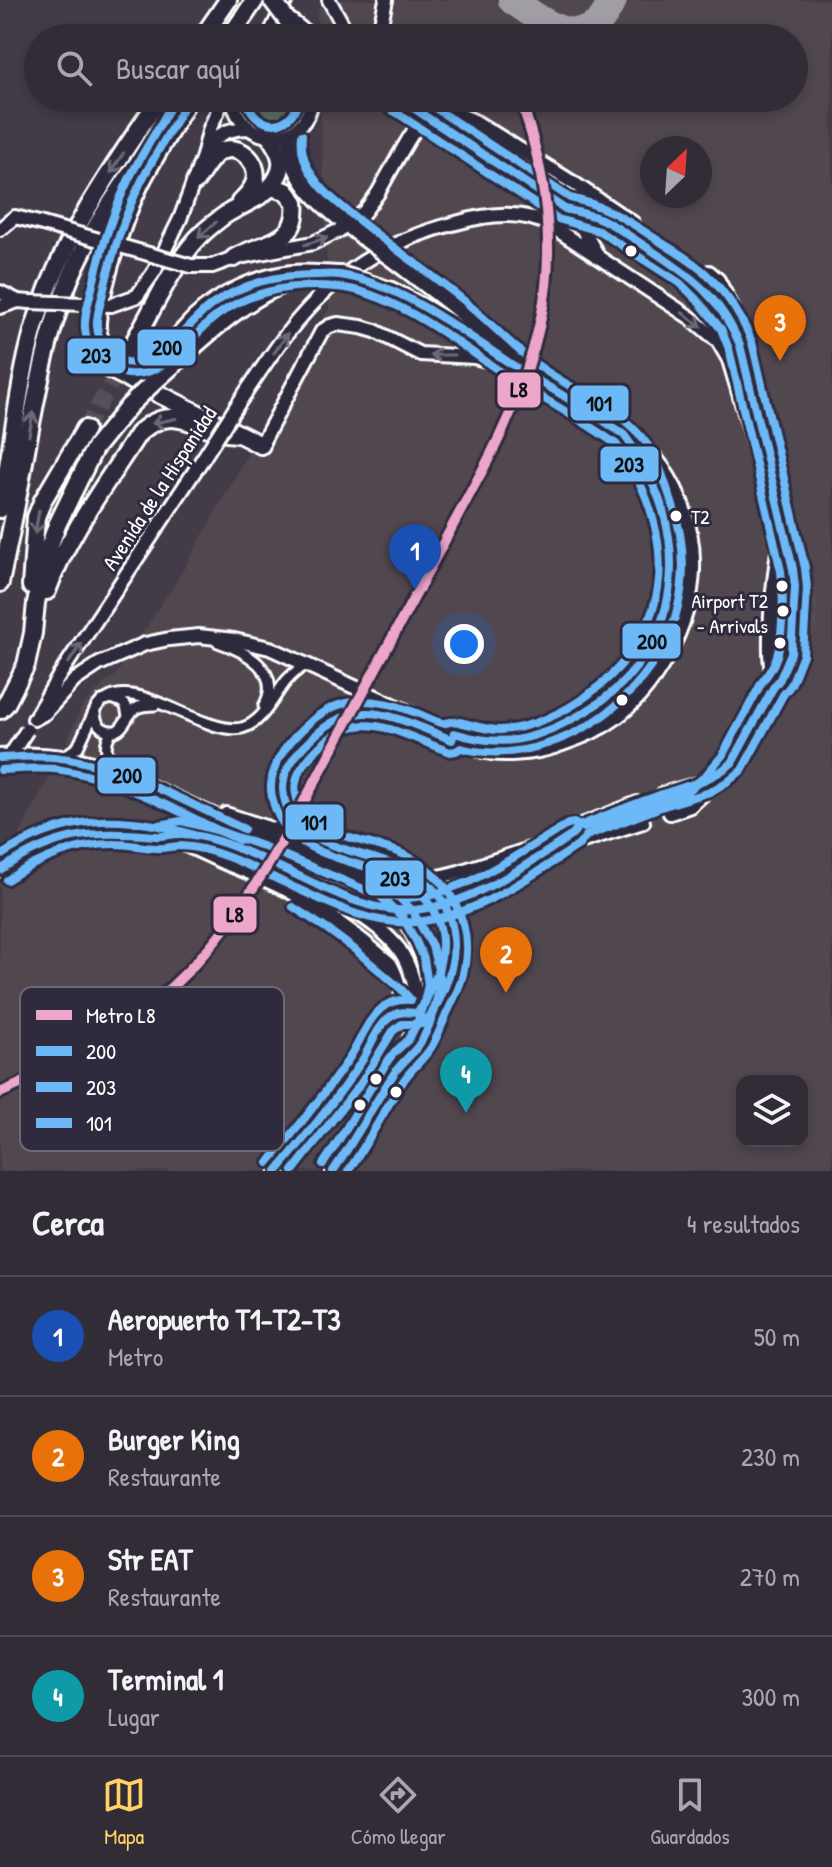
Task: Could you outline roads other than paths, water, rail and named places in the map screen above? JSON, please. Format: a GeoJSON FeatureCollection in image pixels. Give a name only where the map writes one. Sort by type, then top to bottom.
{"type":"FeatureCollection","features":[{"type":"Feature","properties":{"kind":"highway"},"geometry":{"type":"LineString","coordinates":[[212,24],[228,0]]}},
{"type":"Feature","properties":{"kind":"highway"},"geometry":{"type":"LineString","coordinates":[[239,24],[255,0]]}},
{"type":"Feature","properties":{"kind":"highway"},"geometry":{"type":"LineString","coordinates":[[272,0],[292,24]]}},
{"type":"Feature","properties":{"kind":"highway"},"geometry":{"type":"LineString","coordinates":[[0,509],[21,381],[47,290],[65,249],[92,202],[151,112]]}},
{"type":"Feature","properties":{"kind":"highway"},"geometry":{"type":"LineString","coordinates":[[0,583],[39,383],[50,334],[65,290],[110,203],[176,112]]}},
{"type":"Feature","properties":{"kind":"highway"},"geometry":{"type":"LineString","coordinates":[[180,112],[141,183],[113,254],[97,326],[100,341],[114,357],[125,362],[143,362],[152,358],[199,314],[226,295],[264,279],[296,273],[341,275],[391,291],[446,321],[518,368]]}},
{"type":"Feature","properties":{"kind":"highway"},"geometry":{"type":"LineString","coordinates":[[230,212],[254,201],[278,177],[282,163],[270,137]]}},
{"type":"Feature","properties":{"kind":"highway"},"geometry":{"type":"LineString","coordinates":[[129,351],[186,251],[247,195],[255,181],[254,168],[246,155],[229,149],[214,155],[195,182]]}},
{"type":"Feature","properties":{"kind":"highway"},"geometry":{"type":"LineString","coordinates":[[234,258],[283,237],[292,227],[296,218],[295,202],[286,191],[271,187]]}},
{"type":"Feature","properties":{"kind":"highway"},"geometry":{"type":"LineString","coordinates":[[113,254],[101,273],[90,312],[91,339],[101,362],[122,377],[261,445]]}},
{"type":"Feature","properties":{"kind":"highway"},"geometry":{"type":"LineString","coordinates":[[0,710],[26,665],[46,556],[57,525],[94,449],[129,406],[196,344],[257,297],[279,285],[310,275]]}},
{"type":"Feature","properties":{"kind":"highway"},"geometry":{"type":"LineString","coordinates":[[33,633],[59,559],[138,434],[148,424],[167,417],[180,418],[224,434],[238,434]]}},
{"type":"Feature","properties":{"kind":"highway"},"geometry":{"type":"LineString","coordinates":[[17,680],[31,584],[36,517],[85,429]]}},
{"type":"Feature","properties":{"kind":"highway"},"geometry":{"type":"LineString","coordinates":[[0,758],[62,758],[123,774]]}},
{"type":"Feature","properties":{"kind":"street"},"geometry":{"type":"LineString","coordinates":[[274,23],[286,0]]}},
{"type":"Feature","properties":{"kind":"street"},"geometry":{"type":"LineString","coordinates":[[329,0],[342,24]]}},
{"type":"Feature","properties":{"kind":"street"},"geometry":{"type":"LineString","coordinates":[[381,24],[386,0]]}},
{"type":"Feature","properties":{"kind":"street"},"geometry":{"type":"LineString","coordinates":[[0,307],[24,302],[111,305],[137,296],[180,219],[217,112]]}},
{"type":"Feature","properties":{"kind":"street"},"geometry":{"type":"LineString","coordinates":[[235,112],[247,128],[270,137],[290,133],[309,112]]}},
{"type":"Feature","properties":{"kind":"street"},"geometry":{"type":"LineString","coordinates":[[421,112],[565,209],[577,220],[598,256],[691,318],[718,341],[729,360],[749,427],[766,460],[740,345],[731,323],[708,294],[688,274],[582,204],[424,112]]}},
{"type":"Feature","properties":{"kind":"street"},"geometry":{"type":"LineString","coordinates":[[353,221],[370,206],[418,124],[429,115],[440,112]]}},
{"type":"Feature","properties":{"kind":"street"},"geometry":{"type":"LineString","coordinates":[[449,112],[554,180],[562,187],[565,209]]}},
{"type":"Feature","properties":{"kind":"street"},"geometry":{"type":"LineString","coordinates":[[451,112],[476,122],[633,223]]}},
{"type":"Feature","properties":{"kind":"street"},"geometry":{"type":"LineString","coordinates":[[203,156],[215,138],[225,131],[247,128]]}},
{"type":"Feature","properties":{"kind":"street"},"geometry":{"type":"LineString","coordinates":[[290,133],[289,154],[301,179],[334,215],[456,310],[534,377]]}},
{"type":"Feature","properties":{"kind":"street"},"geometry":{"type":"LineString","coordinates":[[565,209],[604,220]]}},
{"type":"Feature","properties":{"kind":"street","name":"Avenida de la Hispanidad"},"geometry":{"type":"LineString","coordinates":[[0,771],[236,407],[297,322],[322,294],[366,259],[432,229],[475,218],[511,214],[543,215],[565,209]]}},
{"type":"Feature","properties":{"kind":"street","name":"Avenida de la Hispanidad"},"geometry":{"type":"LineString","coordinates":[[511,214],[540,220],[598,256]]}},
{"type":"Feature","properties":{"kind":"street"},"geometry":{"type":"LineString","coordinates":[[0,229],[15,217],[191,266],[212,266],[234,258],[313,243],[340,230]]}},
{"type":"Feature","properties":{"kind":"street"},"geometry":{"type":"LineString","coordinates":[[709,272],[718,280],[733,309],[731,323]]}},
{"type":"Feature","properties":{"kind":"street"},"geometry":{"type":"LineString","coordinates":[[0,292],[24,302]]}},
{"type":"Feature","properties":{"kind":"street"},"geometry":{"type":"LineString","coordinates":[[261,445],[322,331],[338,324],[375,331],[420,354],[474,357],[518,368],[624,435],[637,439],[670,478],[685,514],[692,544],[690,601],[679,636],[639,698],[597,730],[545,750],[485,752],[454,733]]}},
{"type":"Feature","properties":{"kind":"street"},"geometry":{"type":"LineString","coordinates":[[30,724],[45,713],[75,680],[99,664],[145,644],[199,636],[270,648],[454,733],[484,742],[501,743],[543,733],[596,706],[624,682],[638,666],[656,634],[668,598],[672,569],[668,528],[651,478],[642,459],[624,435]]}},
{"type":"Feature","properties":{"kind":"street"},"geometry":{"type":"LineString","coordinates":[[773,688],[770,652],[779,544]]}},
{"type":"Feature","properties":{"kind":"street"},"geometry":{"type":"LineString","coordinates":[[793,569],[794,651]]}},
{"type":"Feature","properties":{"kind":"street"},"geometry":{"type":"LineString","coordinates":[[199,636],[232,646],[263,668],[268,677],[268,700],[258,717]]}},
{"type":"Feature","properties":{"kind":"street"},"geometry":{"type":"LineString","coordinates":[[62,758],[78,747],[98,704],[113,695],[136,695],[219,726],[239,729],[250,725],[269,708],[286,681],[309,665]]}},
{"type":"Feature","properties":{"kind":"street"},"geometry":{"type":"LineString","coordinates":[[107,699],[122,702],[128,717]]}},
{"type":"Feature","properties":{"kind":"street"},"geometry":{"type":"LineString","coordinates":[[166,706],[139,706],[122,727],[112,731],[106,748],[114,765],[123,774],[281,846],[293,848],[341,870],[393,883],[411,884],[459,872],[572,835],[583,841],[643,822]]}},
{"type":"Feature","properties":{"kind":"street"},"geometry":{"type":"LineString","coordinates":[[95,713],[97,723],[112,731]]}},
{"type":"Feature","properties":{"kind":"street"},"geometry":{"type":"LineString","coordinates":[[670,813],[690,806],[714,784],[732,763],[754,723]]}},
{"type":"Feature","properties":{"kind":"street"},"geometry":{"type":"LineString","coordinates":[[663,794],[708,781],[722,773]]}},
{"type":"Feature","properties":{"kind":"street"},"geometry":{"type":"LineString","coordinates":[[416,910],[461,898],[514,872],[572,835],[579,826],[637,803]]}},
{"type":"Feature","properties":{"kind":"street"},"geometry":{"type":"LineString","coordinates":[[203,810],[234,815],[320,845],[347,849],[402,866],[424,880],[440,898],[455,944],[449,979],[418,1047],[401,1062]]}},
{"type":"Feature","properties":{"kind":"street"},"geometry":{"type":"LineString","coordinates":[[0,870],[37,848],[74,835],[127,831],[161,837],[227,857],[333,901],[373,923],[391,939],[409,966],[417,1000],[414,1030],[401,1062],[333,1171]]}},
{"type":"Feature","properties":{"kind":"street"},"geometry":{"type":"LineString","coordinates":[[161,837],[180,833],[216,843],[257,857],[371,906]]}},
{"type":"Feature","properties":{"kind":"street"},"geometry":{"type":"LineString","coordinates":[[281,846],[290,854],[377,894],[403,918],[419,948],[428,986],[419,992],[407,989],[401,996],[405,1011]]}},
{"type":"Feature","properties":{"kind":"street"},"geometry":{"type":"LineString","coordinates":[[200,850],[287,890],[334,919],[401,972],[425,1002],[416,1013],[405,1011],[389,1018],[381,1027],[314,1128],[277,1171]]}},
{"type":"Feature","properties":{"kind":"street"},"geometry":{"type":"LineString","coordinates":[[285,1171],[312,1136],[314,1128]]}},
{"type":"Feature","properties":{"kind":"tunnel"},"geometry":{"type":"LineString","coordinates":[[633,223],[709,272]]}},
{"type":"Feature","properties":{"kind":"tunnel"},"geometry":{"type":"LineString","coordinates":[[85,429],[123,363]]}},
{"type":"Feature","properties":{"kind":"tunnel"},"geometry":{"type":"LineString","coordinates":[[774,458],[810,596],[811,621],[798,648]]}},
{"type":"Feature","properties":{"kind":"tunnel"},"geometry":{"type":"LineString","coordinates":[[758,462],[779,544]]}},
{"type":"Feature","properties":{"kind":"tunnel"},"geometry":{"type":"LineString","coordinates":[[768,467],[793,569]]}},
{"type":"Feature","properties":{"kind":"tunnel"},"geometry":{"type":"LineString","coordinates":[[754,723],[780,679],[791,653]]}},
{"type":"Feature","properties":{"kind":"tunnel"},"geometry":{"type":"LineString","coordinates":[[637,803],[663,794]]}},
{"type":"Feature","properties":{"kind":"tunnel"},"geometry":{"type":"LineString","coordinates":[[643,822],[670,813]]}},
{"type":"Feature","properties":{"kind":"tunnel"},"geometry":{"type":"LineString","coordinates":[[371,906],[416,910]]}},
{"type":"Feature","properties":{"kind":"metro line","name":"L8"},"geometry":{"type":"LineString","coordinates":[[171,987],[233,917],[272,858],[510,414],[539,326],[546,283],[548,239],[544,194],[524,112]]}},
{"type":"Feature","properties":{"kind":"metro line","name":"L8"},"geometry":{"type":"LineString","coordinates":[[0,1093],[20,1084]]}},
{"type":"Feature","properties":{"kind":"place","name":"Str EAT"},"geometry":{"type":"Point","coordinates":[780,361]}},
{"type":"Feature","properties":{"kind":"place","name":"T2"},"geometry":{"type":"Point","coordinates":[676,516]}},
{"type":"Feature","properties":{"kind":"place","name":"Aeropuerto T1-T2-T3"},"geometry":{"type":"Point","coordinates":[415,590]}},
{"type":"Feature","properties":{"kind":"place","name":"Airport T2 - Arrivals"},"geometry":{"type":"Point","coordinates":[783,611]}},
{"type":"Feature","properties":{"kind":"place","name":"Burger King"},"geometry":{"type":"Point","coordinates":[506,993]}},
{"type":"Feature","properties":{"kind":"place","name":"Terminal 1"},"geometry":{"type":"Point","coordinates":[466,1113]}}]}
